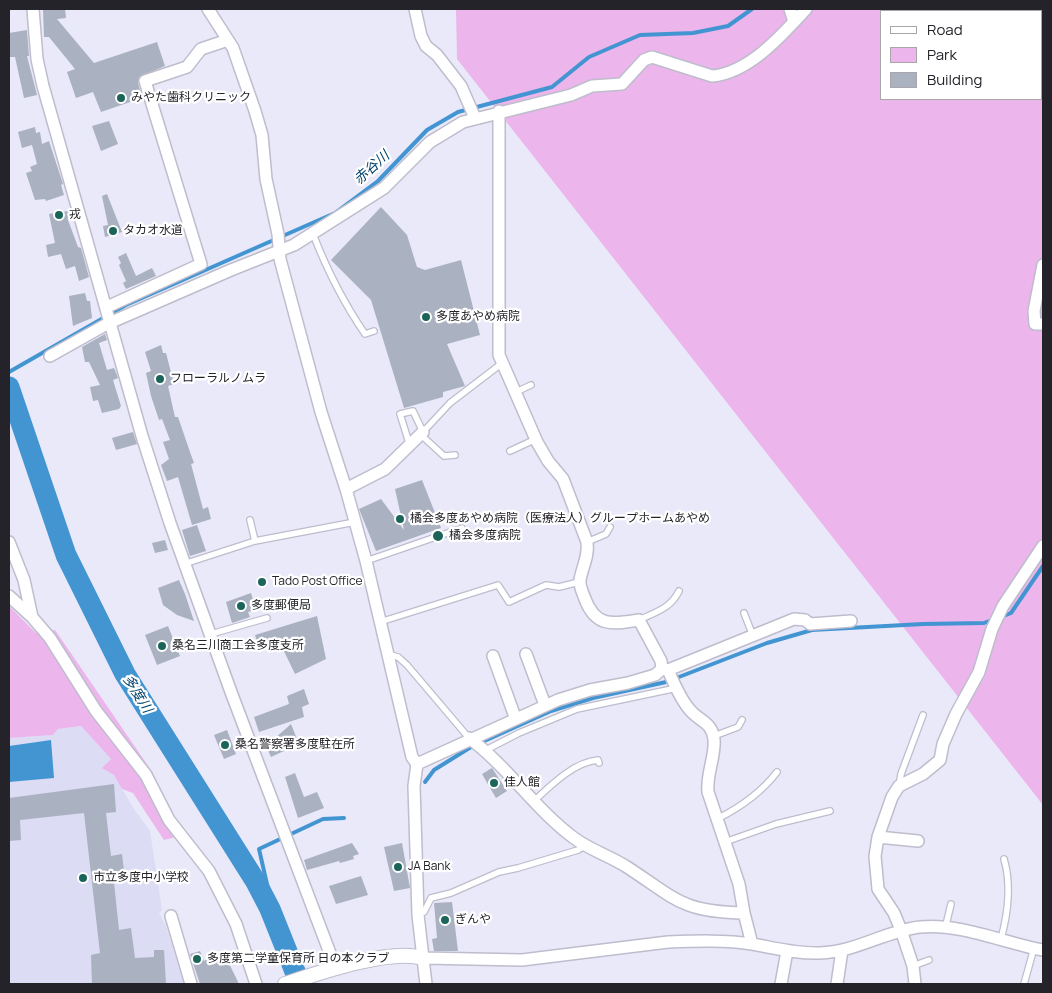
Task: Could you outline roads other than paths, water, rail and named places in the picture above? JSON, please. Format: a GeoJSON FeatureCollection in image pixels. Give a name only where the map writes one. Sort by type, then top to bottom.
{"type":"FeatureCollection","features":[{"type":"Feature","properties":{"kind":"street"},"geometry":{"type":"LineString","coordinates":[[33,9],[37,59],[142,436],[184,564],[289,846],[331,970]]}},
{"type":"Feature","properties":{"kind":"street"},"geometry":{"type":"LineString","coordinates":[[208,9],[233,48],[255,111],[278,234],[280,259],[291,306],[366,561],[412,757],[417,764],[414,786],[418,914],[426,984]]}},
{"type":"Feature","properties":{"kind":"street"},"geometry":{"type":"LineString","coordinates":[[416,9],[421,36],[426,46],[437,55],[461,86],[475,118]]}},
{"type":"Feature","properties":{"kind":"street"},"geometry":{"type":"LineString","coordinates":[[790,9],[794,22]]}},
{"type":"Feature","properties":{"kind":"street"},"geometry":{"type":"LineString","coordinates":[[50,356],[87,334],[231,270],[294,245],[384,188],[430,142],[463,122],[499,111],[571,96],[592,86],[622,84],[644,60],[652,57],[712,76],[722,75],[758,55],[806,9]]}},
{"type":"Feature","properties":{"kind":"street"},"geometry":{"type":"LineString","coordinates":[[107,308],[201,264],[145,81],[188,67],[201,49],[228,40]]}},
{"type":"Feature","properties":{"kind":"street"},"geometry":{"type":"LineString","coordinates":[[499,111],[499,355],[501,364],[516,392],[536,439],[548,461],[563,479],[588,542],[588,553],[579,582],[594,616],[603,622],[617,623],[639,620],[665,670],[691,711],[706,722],[714,736],[713,752],[707,778],[708,792],[739,884],[752,944]]}},
{"type":"Feature","properties":{"kind":"street"},"geometry":{"type":"LineString","coordinates":[[1043,265],[1034,311],[1035,324],[1043,324]]}},
{"type":"Feature","properties":{"kind":"street"},"geometry":{"type":"LineString","coordinates":[[346,489],[385,469],[421,433]]}},
{"type":"Feature","properties":{"kind":"street"},"geometry":{"type":"LineString","coordinates":[[9,542],[24,580],[32,616]]}},
{"type":"Feature","properties":{"kind":"street"},"geometry":{"type":"LineString","coordinates":[[915,984],[913,966],[901,930],[894,913],[878,889],[875,856],[878,837],[892,796],[899,786],[923,774],[940,760],[943,744],[956,714],[979,672],[992,629],[1001,610],[1043,546]]}},
{"type":"Feature","properties":{"kind":"street"},"geometry":{"type":"LineString","coordinates":[[9,596],[32,616],[50,638],[96,711],[146,775],[169,820],[209,871],[236,924],[256,984]]}},
{"type":"Feature","properties":{"kind":"street"},"geometry":{"type":"LineString","coordinates":[[417,764],[469,738],[545,705],[590,690],[628,683],[655,675],[794,619],[805,620],[810,624],[851,621]]}},
{"type":"Feature","properties":{"kind":"street"},"geometry":{"type":"LineString","coordinates":[[526,654],[545,705]]}},
{"type":"Feature","properties":{"kind":"street"},"geometry":{"type":"LineString","coordinates":[[493,656],[515,718]]}},
{"type":"Feature","properties":{"kind":"street"},"geometry":{"type":"LineString","coordinates":[[469,738],[486,750],[534,801],[574,838],[626,867],[681,904],[699,910],[744,913]]}},
{"type":"Feature","properties":{"kind":"street"},"geometry":{"type":"LineString","coordinates":[[878,837],[918,841]]}},
{"type":"Feature","properties":{"kind":"street"},"geometry":{"type":"LineString","coordinates":[[171,916],[191,984]]}},
{"type":"Feature","properties":{"kind":"street"},"geometry":{"type":"LineString","coordinates":[[285,984],[331,970],[383,958],[414,956],[423,958],[513,960],[668,942],[752,944],[787,951],[819,953],[860,946],[901,930],[922,927],[1001,939],[1039,949]]}},
{"type":"Feature","properties":{"kind":"street"},"geometry":{"type":"LineString","coordinates":[[837,984],[842,950]]}},
{"type":"Feature","properties":{"kind":"street"},"geometry":{"type":"LineString","coordinates":[[781,984],[787,951]]}},
{"type":"Feature","properties":{"kind":"lane"},"geometry":{"type":"LineString","coordinates":[[313,234],[327,270],[349,312],[365,334],[374,331]]}},
{"type":"Feature","properties":{"kind":"lane"},"geometry":{"type":"LineString","coordinates":[[421,433],[450,403],[501,364]]}},
{"type":"Feature","properties":{"kind":"lane"},"geometry":{"type":"LineString","coordinates":[[516,392],[531,385]]}},
{"type":"Feature","properties":{"kind":"lane"},"geometry":{"type":"LineString","coordinates":[[410,446],[400,414],[413,411],[421,433],[444,456],[455,455]]}},
{"type":"Feature","properties":{"kind":"lane"},"geometry":{"type":"LineString","coordinates":[[510,451],[536,439]]}},
{"type":"Feature","properties":{"kind":"lane"},"geometry":{"type":"LineString","coordinates":[[250,520],[255,541]]}},
{"type":"Feature","properties":{"kind":"lane"},"geometry":{"type":"LineString","coordinates":[[184,564],[255,541],[355,522]]}},
{"type":"Feature","properties":{"kind":"lane"},"geometry":{"type":"LineString","coordinates":[[588,542],[606,534],[610,527]]}},
{"type":"Feature","properties":{"kind":"lane"},"geometry":{"type":"LineString","coordinates":[[366,561],[462,528]]}},
{"type":"Feature","properties":{"kind":"lane"},"geometry":{"type":"LineString","coordinates":[[380,622],[498,584],[509,602],[546,585],[558,587],[579,582]]}},
{"type":"Feature","properties":{"kind":"lane"},"geometry":{"type":"LineString","coordinates":[[639,620],[666,608],[674,601],[679,591]]}},
{"type":"Feature","properties":{"kind":"lane"},"geometry":{"type":"LineString","coordinates":[[744,613],[753,636]]}},
{"type":"Feature","properties":{"kind":"lane"},"geometry":{"type":"LineString","coordinates":[[211,634],[267,618]]}},
{"type":"Feature","properties":{"kind":"lane"},"geometry":{"type":"LineString","coordinates":[[387,654],[398,657],[407,665],[469,738]]}},
{"type":"Feature","properties":{"kind":"lane"},"geometry":{"type":"LineString","coordinates":[[486,750],[519,733],[577,709],[677,688]]}},
{"type":"Feature","properties":{"kind":"lane"},"geometry":{"type":"LineString","coordinates":[[899,786],[901,774],[923,715]]}},
{"type":"Feature","properties":{"kind":"lane"},"geometry":{"type":"LineString","coordinates":[[714,736],[738,727],[742,720]]}},
{"type":"Feature","properties":{"kind":"lane"},"geometry":{"type":"LineString","coordinates":[[534,801],[557,780],[589,761],[598,760],[599,763]]}},
{"type":"Feature","properties":{"kind":"lane"},"geometry":{"type":"LineString","coordinates":[[717,819],[740,807],[767,785],[778,772]]}},
{"type":"Feature","properties":{"kind":"lane"},"geometry":{"type":"LineString","coordinates":[[725,842],[776,824],[830,811]]}},
{"type":"Feature","properties":{"kind":"lane"},"geometry":{"type":"LineString","coordinates":[[418,914],[424,912],[431,898],[451,893],[499,872],[578,850],[586,844]]}},
{"type":"Feature","properties":{"kind":"lane"},"geometry":{"type":"LineString","coordinates":[[1001,939],[1009,908],[1008,873],[1004,859]]}},
{"type":"Feature","properties":{"kind":"lane"},"geometry":{"type":"LineString","coordinates":[[945,929],[951,904]]}},
{"type":"Feature","properties":{"kind":"lane"},"geometry":{"type":"LineString","coordinates":[[1024,984],[1039,949]]}},
{"type":"Feature","properties":{"kind":"lane"},"geometry":{"type":"LineString","coordinates":[[913,966],[929,960]]}},
{"type":"Feature","properties":{"kind":"water"},"geometry":{"type":"Polygon","coordinates":[[[51,740],[54,778],[9,782],[9,746],[51,740]]]}},
{"type":"Feature","properties":{"kind":"waterway","name":"赤谷川"},"geometry":{"type":"LineString","coordinates":[[9,372],[126,305],[335,213],[378,181],[427,130],[458,112],[552,87],[589,57],[640,35],[693,33],[728,26],[752,9]]}},
{"type":"Feature","properties":{"kind":"waterway","name":"多度川"},"geometry":{"type":"LineString","coordinates":[[9,387],[66,555],[125,674],[256,882],[270,909],[300,984]]}},
{"type":"Feature","properties":{"kind":"waterway"},"geometry":{"type":"LineString","coordinates":[[1001,617],[1011,613],[1043,566]]}},
{"type":"Feature","properties":{"kind":"waterway"},"geometry":{"type":"LineString","coordinates":[[425,782],[434,770],[471,747],[551,711],[593,698],[666,682],[767,643],[812,630],[984,623],[992,620]]}},
{"type":"Feature","properties":{"kind":"waterway"},"geometry":{"type":"LineString","coordinates":[[267,905],[269,893],[259,849],[323,819],[344,818]]}},
{"type":"Feature","properties":{"kind":"place","name":"みやた歯科クリニック"},"geometry":{"type":"Point","coordinates":[121,98]}},
{"type":"Feature","properties":{"kind":"place","name":"戎"},"geometry":{"type":"Point","coordinates":[59,215]}},
{"type":"Feature","properties":{"kind":"place","name":"タカオ水道"},"geometry":{"type":"Point","coordinates":[113,231]}},
{"type":"Feature","properties":{"kind":"place","name":"多度あやめ病院"},"geometry":{"type":"Point","coordinates":[426,317]}},
{"type":"Feature","properties":{"kind":"place","name":"フローラルノムラ"},"geometry":{"type":"Point","coordinates":[160,379]}},
{"type":"Feature","properties":{"kind":"place","name":"橘会多度あやめ病院（医療法人）グループホームあやめ"},"geometry":{"type":"Point","coordinates":[400,519]}},
{"type":"Feature","properties":{"kind":"place","name":"橘会多度病院"},"geometry":{"type":"Point","coordinates":[438,536]}},
{"type":"Feature","properties":{"kind":"place","name":"Tado Post Office"},"geometry":{"type":"Point","coordinates":[262,582]}},
{"type":"Feature","properties":{"kind":"place","name":"多度郵便局"},"geometry":{"type":"Point","coordinates":[241,606]}},
{"type":"Feature","properties":{"kind":"place","name":"桑名三川商工会多度支所"},"geometry":{"type":"Point","coordinates":[162,646]}},
{"type":"Feature","properties":{"kind":"place","name":"桑名警察署多度駐在所"},"geometry":{"type":"Point","coordinates":[225,745]}},
{"type":"Feature","properties":{"kind":"place","name":"佳人館"},"geometry":{"type":"Point","coordinates":[494,783]}},
{"type":"Feature","properties":{"kind":"place","name":"JA Bank"},"geometry":{"type":"Point","coordinates":[398,867]}},
{"type":"Feature","properties":{"kind":"place","name":"市立多度中小学校"},"geometry":{"type":"Point","coordinates":[83,878]}},
{"type":"Feature","properties":{"kind":"place","name":"ぎんや"},"geometry":{"type":"Point","coordinates":[445,920]}},
{"type":"Feature","properties":{"kind":"place","name":"多度第二学童保育所 日の本クラブ"},"geometry":{"type":"Point","coordinates":[197,959]}}]}
